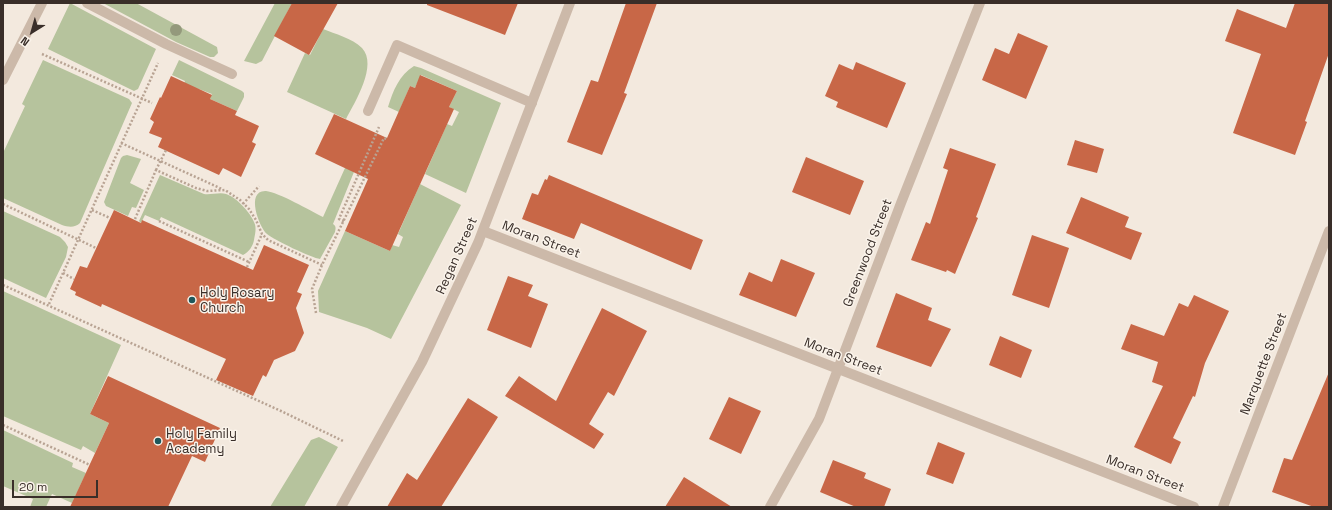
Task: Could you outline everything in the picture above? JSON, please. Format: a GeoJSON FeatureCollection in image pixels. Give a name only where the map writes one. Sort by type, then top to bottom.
{"type":"FeatureCollection","features":[{"type":"Feature","properties":{"kind":"street"},"geometry":{"type":"LineString","coordinates":[[3,80],[42,3]]}},
{"type":"Feature","properties":{"kind":"street"},"geometry":{"type":"LineString","coordinates":[[87,3],[166,44],[232,74]]}},
{"type":"Feature","properties":{"kind":"street","name":"Regan Street"},"geometry":{"type":"LineString","coordinates":[[341,507],[422,362],[483,231],[570,3]]}},
{"type":"Feature","properties":{"kind":"street","name":"Greenwood Street"},"geometry":{"type":"LineString","coordinates":[[770,507],[819,419],[901,203],[980,3]]}},
{"type":"Feature","properties":{"kind":"street"},"geometry":{"type":"LineString","coordinates":[[368,111],[397,45],[532,103]]}},
{"type":"Feature","properties":{"kind":"street","name":"Moran Street"},"geometry":{"type":"LineString","coordinates":[[483,231],[1194,507]]}},
{"type":"Feature","properties":{"kind":"street","name":"Marquette Street"},"geometry":{"type":"LineString","coordinates":[[1223,507],[1329,231]]}},
{"type":"Feature","properties":{"kind":"path"},"geometry":{"type":"LineString","coordinates":[[49,305],[166,44]]}},
{"type":"Feature","properties":{"kind":"path"},"geometry":{"type":"LineString","coordinates":[[42,54],[152,103]]}},
{"type":"Feature","properties":{"kind":"path"},"geometry":{"type":"LineString","coordinates":[[344,221],[339,219],[379,128],[368,111]]}},
{"type":"Feature","properties":{"kind":"path"},"geometry":{"type":"LineString","coordinates":[[316,313],[312,289],[322,265],[384,138],[387,139]]}},
{"type":"Feature","properties":{"kind":"path"},"geometry":{"type":"LineString","coordinates":[[122,144],[225,190],[235,196],[249,209],[262,234],[268,240],[322,265]]}},
{"type":"Feature","properties":{"kind":"path"},"geometry":{"type":"LineString","coordinates":[[135,220],[166,150]]}},
{"type":"Feature","properties":{"kind":"path"},"geometry":{"type":"LineString","coordinates":[[156,170],[196,188],[207,191],[225,190]]}},
{"type":"Feature","properties":{"kind":"path"},"geometry":{"type":"LineString","coordinates":[[243,204],[260,186]]}},
{"type":"Feature","properties":{"kind":"path"},"geometry":{"type":"LineString","coordinates":[[3,204],[96,248]]}},
{"type":"Feature","properties":{"kind":"path"},"geometry":{"type":"LineString","coordinates":[[92,210],[110,218]]}},
{"type":"Feature","properties":{"kind":"path"},"geometry":{"type":"LineString","coordinates":[[159,221],[249,262]]}},
{"type":"Feature","properties":{"kind":"path"},"geometry":{"type":"LineString","coordinates":[[247,267],[262,234]]}},
{"type":"Feature","properties":{"kind":"path"},"geometry":{"type":"LineString","coordinates":[[63,274],[74,279]]}},
{"type":"Feature","properties":{"kind":"path"},"geometry":{"type":"LineString","coordinates":[[3,285],[281,411],[343,441]]}},
{"type":"Feature","properties":{"kind":"path"},"geometry":{"type":"LineString","coordinates":[[3,425],[90,465]]}},
{"type":"Feature","properties":{"kind":"green space"},"geometry":{"type":"Polygon","coordinates":[[[70,3],[156,49],[138,89],[134,91],[48,49],[70,3]]]}},
{"type":"Feature","properties":{"kind":"green space"},"geometry":{"type":"Polygon","coordinates":[[[103,3],[136,3],[217,47],[218,53],[214,57],[210,57],[176,42],[103,3]]]}},
{"type":"Feature","properties":{"kind":"green space"},"geometry":{"type":"Polygon","coordinates":[[[275,3],[292,3],[262,61],[256,64],[244,61],[275,3]]]}},
{"type":"Feature","properties":{"kind":"green space"},"geometry":{"type":"Polygon","coordinates":[[[323,29],[358,45],[362,48],[366,55],[368,64],[363,84],[346,119],[287,92],[305,53],[310,55],[323,29]]]}},
{"type":"Feature","properties":{"kind":"green space"},"geometry":{"type":"Polygon","coordinates":[[[43,60],[129,99],[132,103],[80,223],[69,227],[3,198],[3,153],[25,106],[22,104],[43,60]]]}},
{"type":"Feature","properties":{"kind":"green space"},"geometry":{"type":"Polygon","coordinates":[[[179,60],[242,91],[244,93],[244,97],[237,111],[210,99],[212,94],[199,89],[183,86],[185,81],[172,75],[179,60]]]}},
{"type":"Feature","properties":{"kind":"green space"},"geometry":{"type":"Polygon","coordinates":[[[414,66],[501,103],[466,193],[425,174],[447,124],[452,126],[459,112],[449,107],[457,91],[421,75],[415,88],[410,86],[399,112],[388,107],[394,89],[400,79],[414,66]]]}},
{"type":"Feature","properties":{"kind":"green space"},"geometry":{"type":"Polygon","coordinates":[[[127,155],[141,159],[130,183],[144,190],[136,208],[132,207],[128,216],[106,206],[104,202],[121,158],[127,155]]]}},
{"type":"Feature","properties":{"kind":"green space"},"geometry":{"type":"Polygon","coordinates":[[[360,157],[333,224],[336,227],[335,232],[320,259],[309,256],[267,234],[261,224],[256,210],[256,196],[260,192],[271,192],[323,217],[345,168],[360,157]]]}},
{"type":"Feature","properties":{"kind":"green space"},"geometry":{"type":"Polygon","coordinates":[[[160,175],[204,194],[224,193],[242,205],[254,222],[255,226],[252,247],[249,251],[243,255],[161,217],[159,221],[145,215],[141,223],[139,221],[160,175]]]}},
{"type":"Feature","properties":{"kind":"green space"},"geometry":{"type":"Polygon","coordinates":[[[420,184],[461,205],[391,339],[367,328],[319,312],[318,291],[345,231],[390,251],[392,245],[399,247],[403,237],[398,234],[420,184]]]}},
{"type":"Feature","properties":{"kind":"green space"},"geometry":{"type":"Polygon","coordinates":[[[3,211],[60,237],[68,247],[66,257],[46,298],[3,278],[3,211]]]}},
{"type":"Feature","properties":{"kind":"green space"},"geometry":{"type":"Polygon","coordinates":[[[3,291],[121,345],[90,414],[109,423],[95,453],[83,446],[81,450],[3,416],[3,291]]]}},
{"type":"Feature","properties":{"kind":"green space"},"geometry":{"type":"Polygon","coordinates":[[[3,430],[73,463],[72,467],[86,473],[72,503],[52,494],[46,507],[30,507],[33,499],[3,486],[3,430]]]}},
{"type":"Feature","properties":{"kind":"green space"},"geometry":{"type":"Polygon","coordinates":[[[319,437],[338,447],[304,507],[270,507],[311,440],[319,437]]]}},
{"type":"Feature","properties":{"kind":"building"},"geometry":{"type":"Polygon","coordinates":[[[292,3],[338,3],[309,55],[274,36],[292,3]]]}},
{"type":"Feature","properties":{"kind":"building"},"geometry":{"type":"Polygon","coordinates":[[[427,3],[518,3],[505,35],[427,5],[427,3]]]}},
{"type":"Feature","properties":{"kind":"building"},"geometry":{"type":"Polygon","coordinates":[[[626,3],[657,3],[624,93],[627,94],[602,155],[567,142],[591,80],[598,82],[626,3]]]}},
{"type":"Feature","properties":{"kind":"building"},"geometry":{"type":"Polygon","coordinates":[[[1295,3],[1329,3],[1329,53],[1305,121],[1307,122],[1295,155],[1233,133],[1261,54],[1225,41],[1237,9],[1286,28],[1295,3]]]}},
{"type":"Feature","properties":{"kind":"building"},"geometry":{"type":"Polygon","coordinates":[[[1018,33],[1048,46],[1026,99],[982,80],[995,48],[1009,54],[1018,33]]]}},
{"type":"Feature","properties":{"kind":"building"},"geometry":{"type":"Polygon","coordinates":[[[856,62],[906,83],[887,128],[836,107],[838,102],[825,96],[839,64],[853,70],[856,62]]]}},
{"type":"Feature","properties":{"kind":"building"},"geometry":{"type":"Polygon","coordinates":[[[420,75],[457,91],[449,107],[454,109],[390,251],[345,231],[368,179],[315,154],[334,114],[387,138],[410,86],[415,88],[420,75]]]}},
{"type":"Feature","properties":{"kind":"building"},"geometry":{"type":"Polygon","coordinates":[[[171,76],[212,95],[210,99],[237,111],[235,115],[259,126],[252,142],[256,144],[241,177],[223,168],[219,175],[158,147],[162,138],[149,133],[154,122],[150,119],[171,76]]]}},
{"type":"Feature","properties":{"kind":"building"},"geometry":{"type":"Polygon","coordinates":[[[1075,140],[1104,149],[1097,173],[1067,165],[1075,140]]]}},
{"type":"Feature","properties":{"kind":"building"},"geometry":{"type":"Polygon","coordinates":[[[950,148],[996,164],[976,217],[978,218],[955,274],[947,270],[946,272],[911,260],[926,222],[930,224],[948,170],[943,168],[950,148]]]}},
{"type":"Feature","properties":{"kind":"building"},"geometry":{"type":"Polygon","coordinates":[[[806,157],[864,181],[850,215],[792,192],[806,157]]]}},
{"type":"Feature","properties":{"kind":"building"},"geometry":{"type":"Polygon","coordinates":[[[549,175],[703,240],[691,270],[581,223],[574,239],[522,219],[532,193],[538,195],[545,179],[547,180],[549,175]]]}},
{"type":"Feature","properties":{"kind":"building"},"geometry":{"type":"Polygon","coordinates":[[[1081,197],[1129,217],[1125,227],[1142,233],[1131,260],[1066,233],[1081,197]]]}},
{"type":"Feature","properties":{"kind":"building","name":"Holy Rosary Church"},"geometry":{"type":"Polygon","coordinates":[[[114,210],[141,223],[142,220],[253,270],[264,245],[309,265],[297,292],[302,294],[296,308],[304,333],[295,351],[274,360],[266,377],[263,375],[253,396],[216,380],[226,359],[102,304],[101,307],[75,295],[76,292],[70,289],[80,266],[87,268],[114,210]]]}},
{"type":"Feature","properties":{"kind":"building"},"geometry":{"type":"Polygon","coordinates":[[[1032,235],[1069,248],[1049,308],[1012,295],[1032,235]]]}},
{"type":"Feature","properties":{"kind":"building"},"geometry":{"type":"Polygon","coordinates":[[[781,259],[815,273],[796,317],[739,295],[749,272],[772,282],[781,259]]]}},
{"type":"Feature","properties":{"kind":"building"},"geometry":{"type":"Polygon","coordinates":[[[508,276],[533,285],[528,296],[548,304],[531,348],[487,330],[508,276]]]}},
{"type":"Feature","properties":{"kind":"building"},"geometry":{"type":"Polygon","coordinates":[[[896,293],[932,308],[928,320],[951,329],[931,367],[876,347],[896,293]]]}},
{"type":"Feature","properties":{"kind":"building"},"geometry":{"type":"Polygon","coordinates":[[[1194,295],[1229,311],[1205,363],[1195,397],[1193,396],[1173,438],[1181,442],[1171,464],[1134,447],[1163,386],[1152,382],[1158,362],[1121,349],[1131,324],[1164,336],[1179,303],[1188,307],[1194,295]]]}},
{"type":"Feature","properties":{"kind":"building"},"geometry":{"type":"Polygon","coordinates":[[[602,308],[647,331],[614,396],[608,392],[589,424],[604,434],[594,449],[505,396],[519,376],[556,401],[602,308]]]}},
{"type":"Feature","properties":{"kind":"building"},"geometry":{"type":"Polygon","coordinates":[[[1000,336],[1032,350],[1021,378],[989,365],[1000,336]]]}},
{"type":"Feature","properties":{"kind":"building"},"geometry":{"type":"Polygon","coordinates":[[[1329,372],[1329,507],[1314,507],[1272,492],[1284,458],[1292,460],[1329,372]]]}},
{"type":"Feature","properties":{"kind":"building","name":"Holy Family Academy"},"geometry":{"type":"Polygon","coordinates":[[[108,376],[220,428],[205,462],[192,456],[168,507],[70,507],[109,423],[90,414],[108,376]]]}},
{"type":"Feature","properties":{"kind":"building"},"geometry":{"type":"Polygon","coordinates":[[[729,397],[761,411],[741,454],[709,439],[729,397]]]}},
{"type":"Feature","properties":{"kind":"building"},"geometry":{"type":"Polygon","coordinates":[[[468,398],[498,417],[441,507],[387,507],[407,473],[417,480],[468,398]]]}},
{"type":"Feature","properties":{"kind":"building"},"geometry":{"type":"Polygon","coordinates":[[[938,442],[965,453],[953,484],[926,474],[938,442]]]}},
{"type":"Feature","properties":{"kind":"building"},"geometry":{"type":"Polygon","coordinates":[[[833,460],[866,473],[864,478],[891,489],[884,507],[856,507],[820,492],[833,460]]]}},
{"type":"Feature","properties":{"kind":"building"},"geometry":{"type":"Polygon","coordinates":[[[684,477],[732,507],[665,507],[684,477]]]}},
{"type":"Feature","properties":{"kind":"place","name":"Holy Rosary Church"},"geometry":{"type":"Point","coordinates":[192,300]}},
{"type":"Feature","properties":{"kind":"place","name":"Holy Family Academy"},"geometry":{"type":"Point","coordinates":[158,441]}}]}
